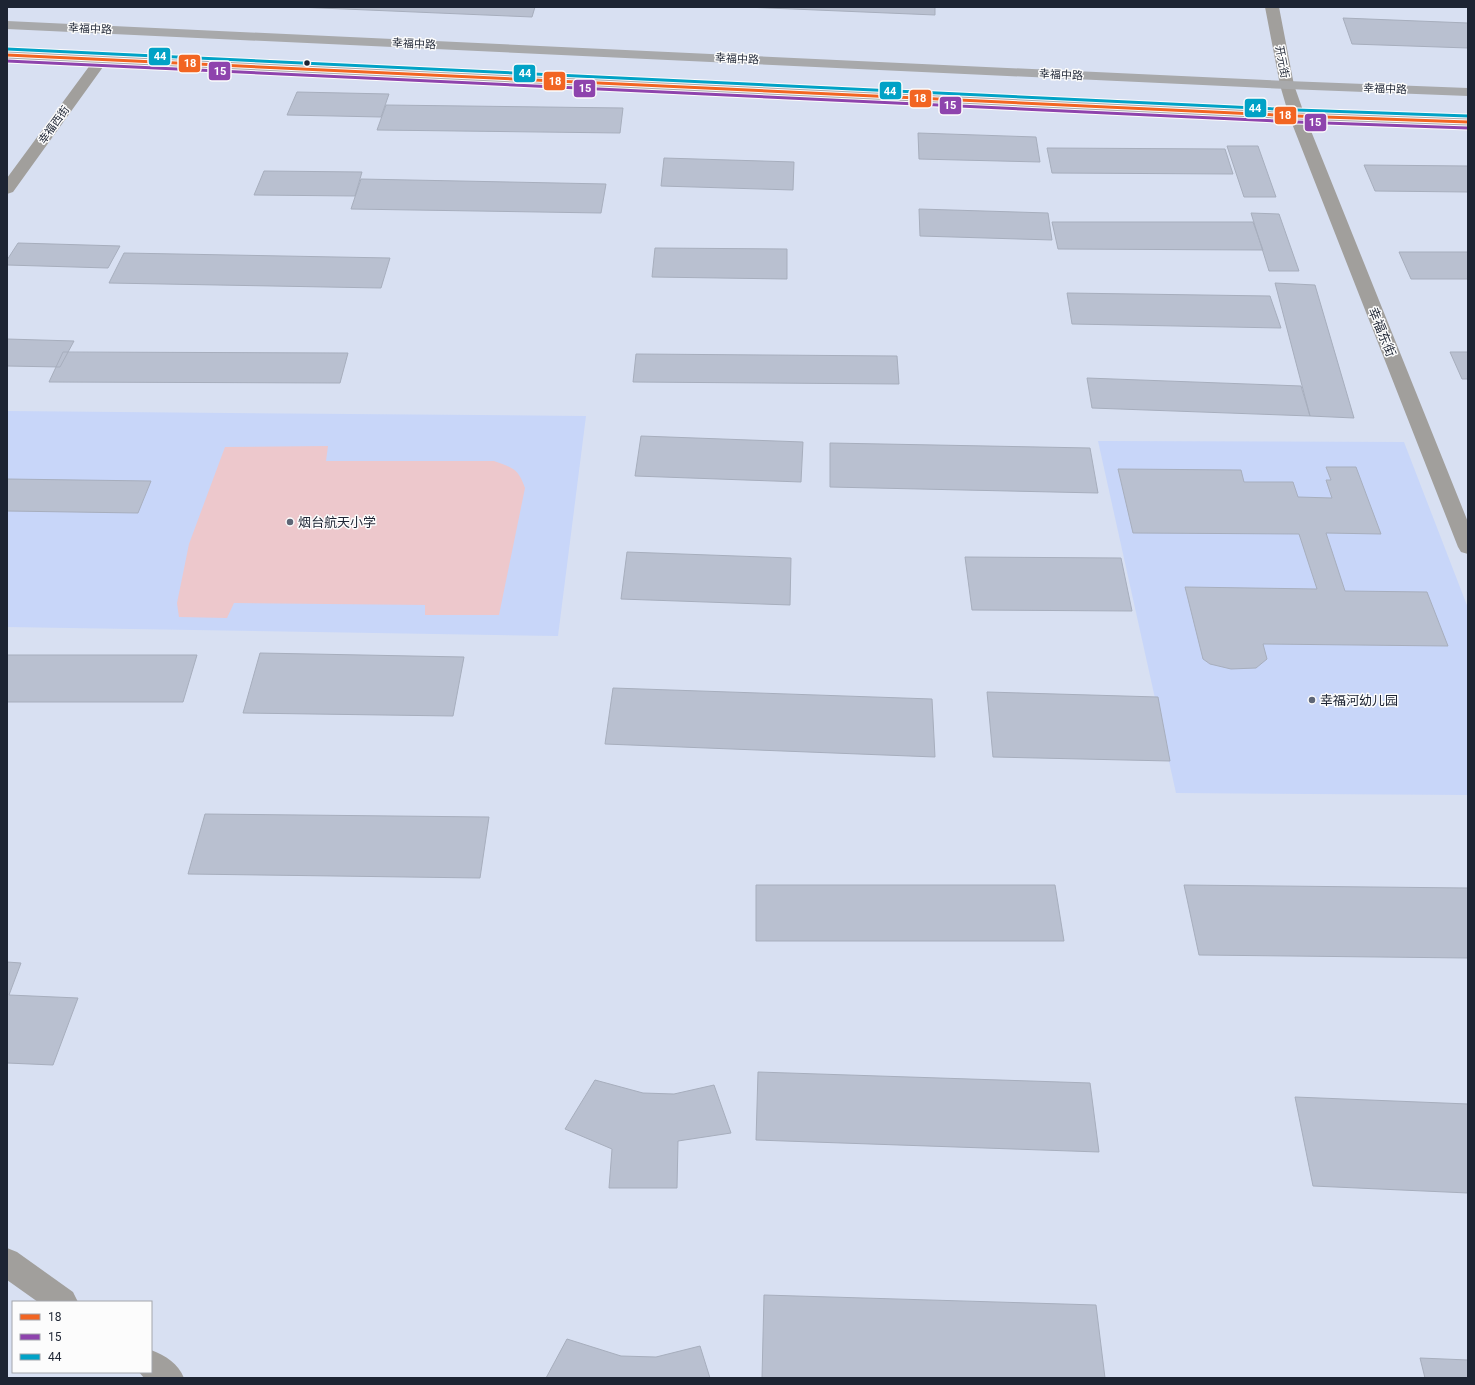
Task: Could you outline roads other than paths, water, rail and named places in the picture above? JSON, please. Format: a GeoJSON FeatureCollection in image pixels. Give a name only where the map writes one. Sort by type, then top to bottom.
{"type":"FeatureCollection","features":[{"type":"Feature","properties":{"kind":"main road","name":"幸福中路"},"geometry":{"type":"LineString","coordinates":[[7,25],[1287,85],[1468,92]]}},
{"type":"Feature","properties":{"kind":"main road"},"geometry":{"type":"LineString","coordinates":[[7,55],[1297,116],[1468,122]]}},
{"type":"Feature","properties":{"kind":"street","name":"开元街"},"geometry":{"type":"LineString","coordinates":[[1272,7],[1287,85],[1297,116]]}},
{"type":"Feature","properties":{"kind":"street","name":"幸福西街"},"geometry":{"type":"LineString","coordinates":[[7,189],[101,60]]}},
{"type":"Feature","properties":{"kind":"street","name":"幸福东街"},"geometry":{"type":"LineString","coordinates":[[1297,116],[1468,547]]}},
{"type":"Feature","properties":{"kind":"street"},"geometry":{"type":"LineString","coordinates":[[7,1262],[61,1301]]}},
{"type":"Feature","properties":{"kind":"street"},"geometry":{"type":"LineString","coordinates":[[152,1366],[169,1378]]}},
{"type":"Feature","properties":{"kind":"place","name":"烟台航天小学"},"geometry":{"type":"Point","coordinates":[290,522]}},
{"type":"Feature","properties":{"kind":"place","name":"幸福河幼儿园"},"geometry":{"type":"Point","coordinates":[1312,700]}}]}
